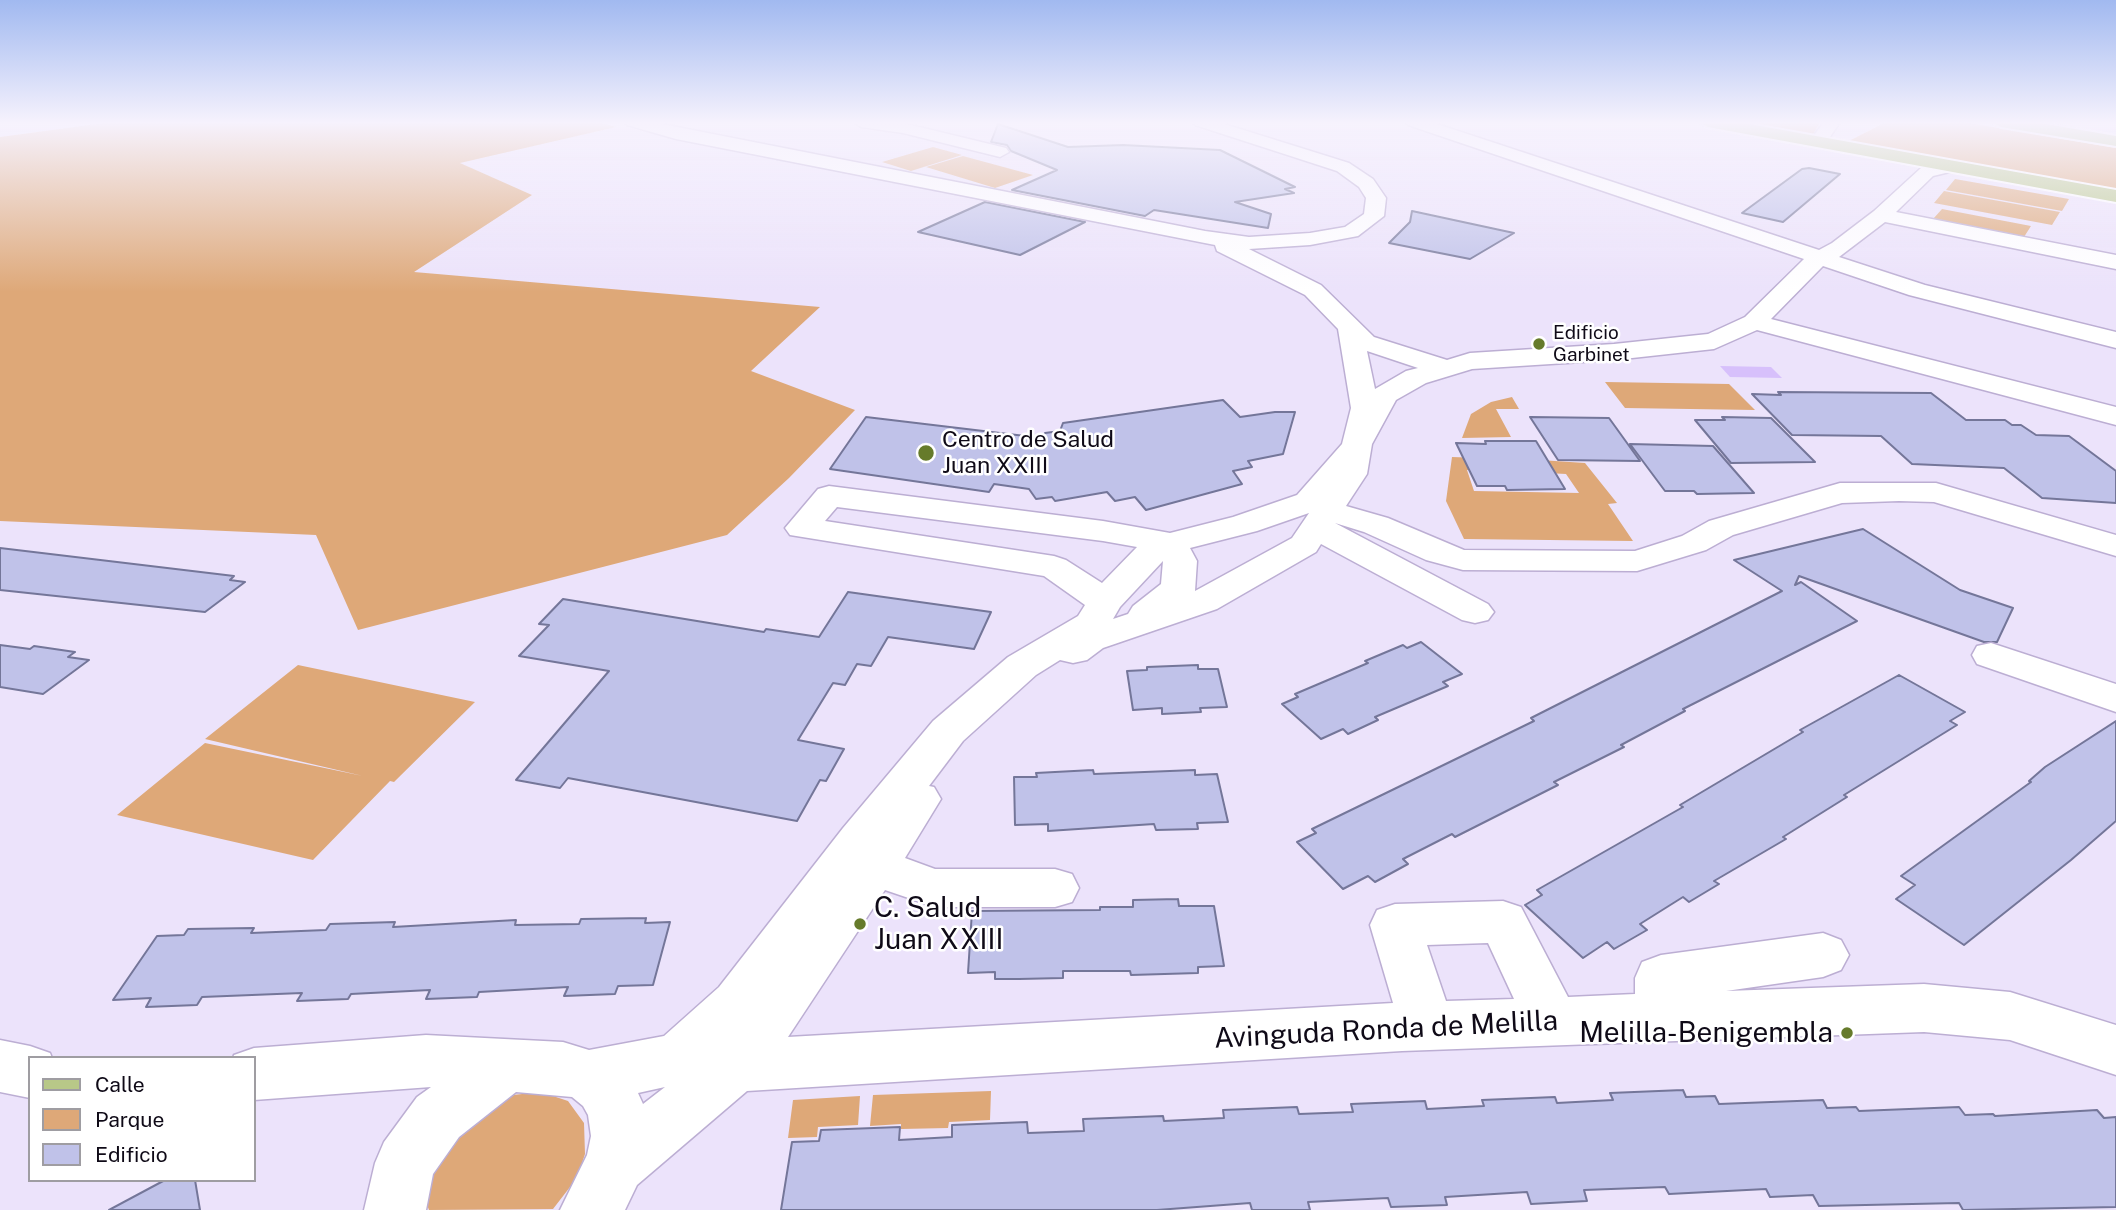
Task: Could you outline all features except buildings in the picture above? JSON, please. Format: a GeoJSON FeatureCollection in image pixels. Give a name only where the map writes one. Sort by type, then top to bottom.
{"type":"FeatureCollection","features":[{"type":"Feature","properties":{"kind":"main road"},"geometry":{"type":"LineString","coordinates":[[2020,178],[2116,196]]}},
{"type":"Feature","properties":{"kind":"street"},"geometry":{"type":"LineString","coordinates":[[904,178],[1205,237],[1256,253],[1312,289],[1365,342],[1443,367]]}},
{"type":"Feature","properties":{"kind":"street"},"geometry":{"type":"LineString","coordinates":[[1256,253],[1350,232],[1374,216],[1376,198],[1359,178]]}},
{"type":"Feature","properties":{"kind":"street"},"geometry":{"type":"LineString","coordinates":[[1579,178],[1917,290],[2116,340]]}},
{"type":"Feature","properties":{"kind":"street"},"geometry":{"type":"LineString","coordinates":[[1817,259],[1814,250],[1896,178]]}},
{"type":"Feature","properties":{"kind":"street"},"geometry":{"type":"LineString","coordinates":[[1119,613],[1146,556],[1170,543],[1245,524],[1308,502],[1354,450],[1385,395],[1416,376],[1470,361],[1714,341],[1754,322],[1817,259],[1840,248],[1920,178]]}},
{"type":"Feature","properties":{"kind":"street"},"geometry":{"type":"LineString","coordinates":[[1565,189],[1595,184]]}},
{"type":"Feature","properties":{"kind":"street"},"geometry":{"type":"LineString","coordinates":[[1881,215],[2116,262]]}},
{"type":"Feature","properties":{"kind":"street"},"geometry":{"type":"LineString","coordinates":[[1754,322],[2116,416]]}},
{"type":"Feature","properties":{"kind":"street"},"geometry":{"type":"LineString","coordinates":[[589,1076],[678,1059],[737,1004],[868,854],[948,731],[1022,666],[1091,624],[1119,613],[1204,601],[1304,545],[1351,474],[1365,408],[1350,329]]}},
{"type":"Feature","properties":{"kind":"street"},"geometry":{"type":"LineString","coordinates":[[1322,519],[1376,525],[1438,553],[1463,560],[1637,561],[1694,543],[1721,528],[1840,493],[1899,491],[1936,493],[2116,546]]}},
{"type":"Feature","properties":{"kind":"street"},"geometry":{"type":"LineString","coordinates":[[1119,613],[1054,567],[802,528],[829,496],[1103,531],[1170,543]]}},
{"type":"Feature","properties":{"kind":"street"},"geometry":{"type":"LineString","coordinates":[[1322,519],[1475,612]]}},
{"type":"Feature","properties":{"kind":"street"},"geometry":{"type":"LineString","coordinates":[[1992,654],[2116,698]]}},
{"type":"Feature","properties":{"kind":"street"},"geometry":{"type":"LineString","coordinates":[[868,854],[935,888],[1055,888]]}},
{"type":"Feature","properties":{"kind":"street"},"geometry":{"type":"LineString","coordinates":[[604,1187],[735,1066],[841,919],[868,854]]}},
{"type":"Feature","properties":{"kind":"street"},"geometry":{"type":"LineString","coordinates":[[1428,1027],[1395,925],[1503,922],[1553,1022]]}},
{"type":"Feature","properties":{"kind":"street"},"geometry":{"type":"LineString","coordinates":[[1662,1018],[1661,978],[1823,955]]}},
{"type":"Feature","properties":{"kind":"street","name":"Avinguda Ronda de Melilla"},"geometry":{"type":"LineString","coordinates":[[735,1066],[1428,1027],[1924,1008],[2010,1016],[2116,1050]]}},
{"type":"Feature","properties":{"kind":"street"},"geometry":{"type":"LineString","coordinates":[[256,1074],[426,1061],[563,1068],[589,1076],[603,1087],[616,1109],[621,1136],[604,1187]]}},
{"type":"Feature","properties":{"kind":"street"},"geometry":{"type":"LineString","coordinates":[[395,1210],[405,1163],[438,1117],[507,1065]]}},
{"type":"Feature","properties":{"kind":"street"},"geometry":{"type":"LineString","coordinates":[[0,1066],[28,1072]]}},
{"type":"Feature","properties":{"kind":"green space"},"geometry":{"type":"Polygon","coordinates":[[[0,178],[495,178],[532,195],[414,272],[820,307],[751,371],[855,410],[789,478],[727,535],[358,630],[316,535],[0,521],[0,178]]]}},
{"type":"Feature","properties":{"kind":"green space"},"geometry":{"type":"Polygon","coordinates":[[[964,178],[1023,178],[995,188],[964,178]]]}},
{"type":"Feature","properties":{"kind":"green space"},"geometry":{"type":"Polygon","coordinates":[[[2057,178],[2116,178],[2116,189],[2057,178]]]}},
{"type":"Feature","properties":{"kind":"green space"},"geometry":{"type":"Polygon","coordinates":[[[1955,179],[2069,199],[2062,211],[1946,190],[1955,179]]]}},
{"type":"Feature","properties":{"kind":"green space"},"geometry":{"type":"Polygon","coordinates":[[[1944,191],[2060,212],[2052,225],[1934,203],[1944,191]]]}},
{"type":"Feature","properties":{"kind":"green space"},"geometry":{"type":"Polygon","coordinates":[[[1942,209],[2031,226],[2024,237],[1933,219],[1942,209]]]}},
{"type":"Feature","properties":{"kind":"green space"},"geometry":{"type":"Polygon","coordinates":[[[1605,382],[1729,384],[1755,410],[1625,408],[1605,382]]]}},
{"type":"Feature","properties":{"kind":"green space"},"geometry":{"type":"Polygon","coordinates":[[[1512,397],[1519,409],[1496,409],[1511,437],[1462,438],[1471,414],[1491,402],[1512,397]]]}},
{"type":"Feature","properties":{"kind":"green space"},"geometry":{"type":"Polygon","coordinates":[[[1452,457],[1481,458],[1488,470],[1467,470],[1474,491],[1579,493],[1566,474],[1547,473],[1540,460],[1585,463],[1617,503],[1608,504],[1633,541],[1464,539],[1446,501],[1452,457]]]}},
{"type":"Feature","properties":{"kind":"green space"},"geometry":{"type":"Polygon","coordinates":[[[298,665],[475,702],[394,782],[390,781],[313,860],[117,815],[205,743],[363,776],[205,739],[298,665]]]}},
{"type":"Feature","properties":{"kind":"green space"},"geometry":{"type":"Polygon","coordinates":[[[991,1091],[990,1120],[949,1122],[948,1128],[901,1129],[901,1124],[870,1126],[873,1095],[991,1091]]]}},
{"type":"Feature","properties":{"kind":"green space"},"geometry":{"type":"Polygon","coordinates":[[[541,1092],[568,1101],[584,1123],[585,1154],[577,1178],[553,1209],[429,1210],[426,1202],[427,1180],[477,1112],[513,1095],[541,1092]]]}},
{"type":"Feature","properties":{"kind":"green space"},"geometry":{"type":"Polygon","coordinates":[[[860,1096],[858,1125],[818,1127],[817,1137],[788,1138],[793,1100],[860,1096]]]}},
{"type":"Feature","properties":{"kind":"shaded area"},"geometry":{"type":"Polygon","coordinates":[[[1720,366],[1771,367],[1782,378],[1730,377],[1720,366]]]}},
{"type":"Feature","properties":{"kind":"place","name":"Edificio Garbinet"},"geometry":{"type":"Point","coordinates":[1539,344]}},
{"type":"Feature","properties":{"kind":"place","name":"Centro de Salud Juan XXIII"},"geometry":{"type":"Point","coordinates":[926,453]}},
{"type":"Feature","properties":{"kind":"place","name":"C. Salud Juan XXIII"},"geometry":{"type":"Point","coordinates":[860,924]}},
{"type":"Feature","properties":{"kind":"place","name":"Melilla-Benigembla"},"geometry":{"type":"Point","coordinates":[1847,1033]}}]}
